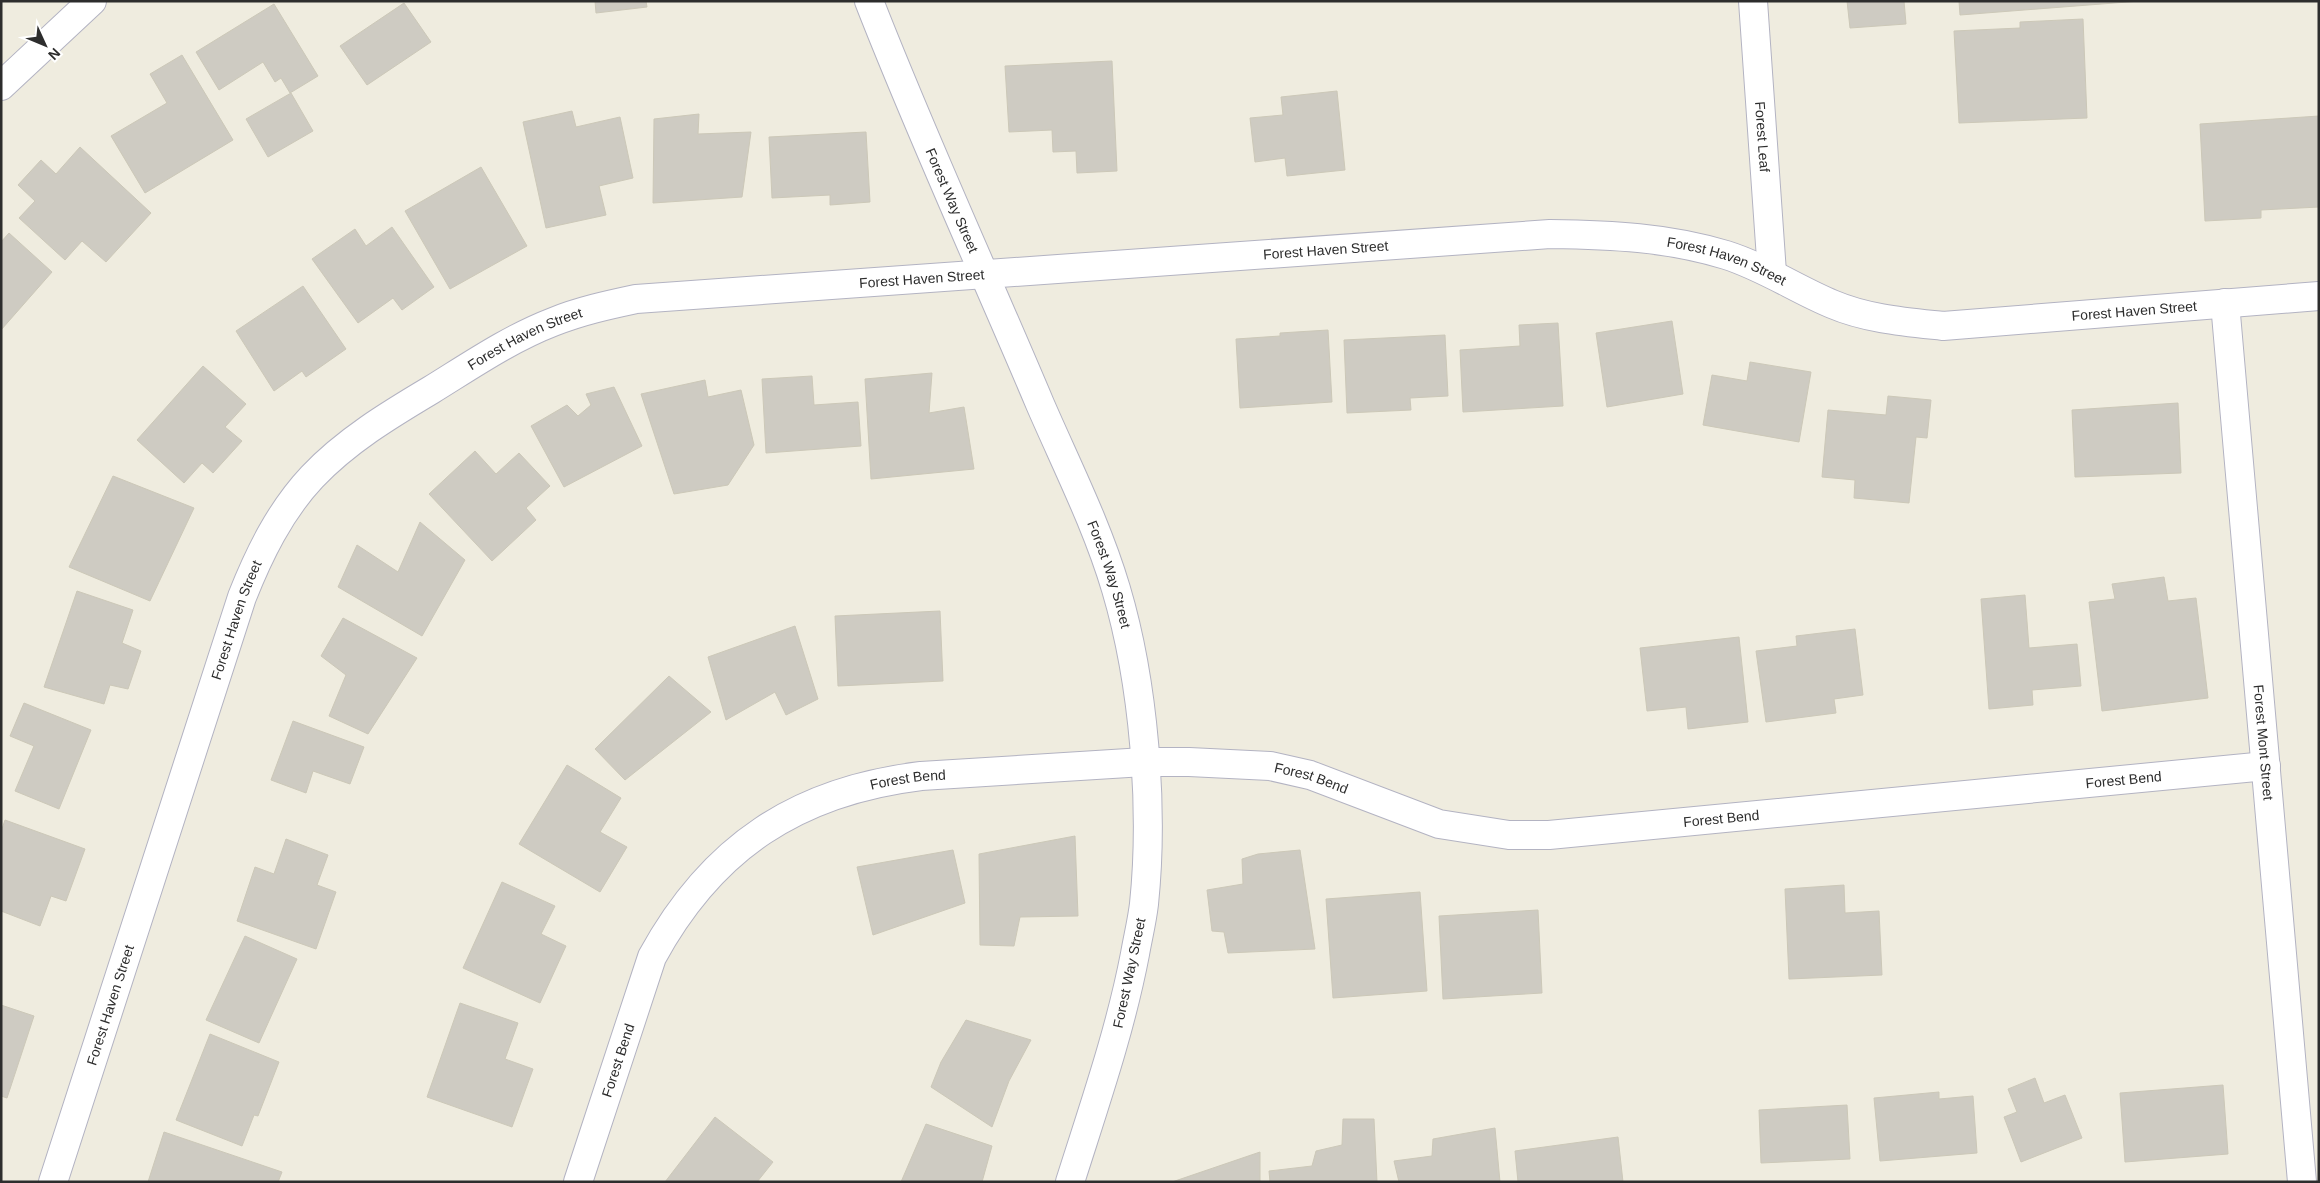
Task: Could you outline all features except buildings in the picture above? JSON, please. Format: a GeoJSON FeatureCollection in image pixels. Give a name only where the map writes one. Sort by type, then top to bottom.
{"type":"FeatureCollection","features":[{"type":"Feature","properties":{"kind":"street","name":"Forest Way Street"},"geometry":{"type":"LineString","coordinates":[[868,1],[912,112],[985,274],[1093,529],[1116,589],[1140,696],[1147,825],[1144,906],[1131,975],[1112,1053],[1070,1182]]}},
{"type":"Feature","properties":{"kind":"street","name":"Forest Leaf"},"geometry":{"type":"LineString","coordinates":[[1753,1],[1772,273]]}},
{"type":"Feature","properties":{"kind":"street"},"geometry":{"type":"LineString","coordinates":[[1,86],[78,6]]}},
{"type":"Feature","properties":{"kind":"street","name":"Forest Haven Street"},"geometry":{"type":"LineString","coordinates":[[53,1182],[242,597],[271,533],[290,504],[318,471],[337,453],[383,419],[516,338],[552,322],[589,309],[636,299],[1550,234],[1627,235],[1677,243],[1726,255],[1772,273],[1797,288],[1834,305],[1885,320],[1943,326],[2319,296]]}},
{"type":"Feature","properties":{"kind":"street","name":"Forest Mont Street"},"geometry":{"type":"LineString","coordinates":[[2225,303],[2302,1182]]}},
{"type":"Feature","properties":{"kind":"street","name":"Forest Bend"},"geometry":{"type":"LineString","coordinates":[[578,1182],[652,957],[673,920],[705,880],[736,851],[763,831],[822,799],[888,780],[921,776],[1144,762],[1270,766],[1310,775],[1439,824],[1509,835],[1559,834],[2266,766]]}}]}
